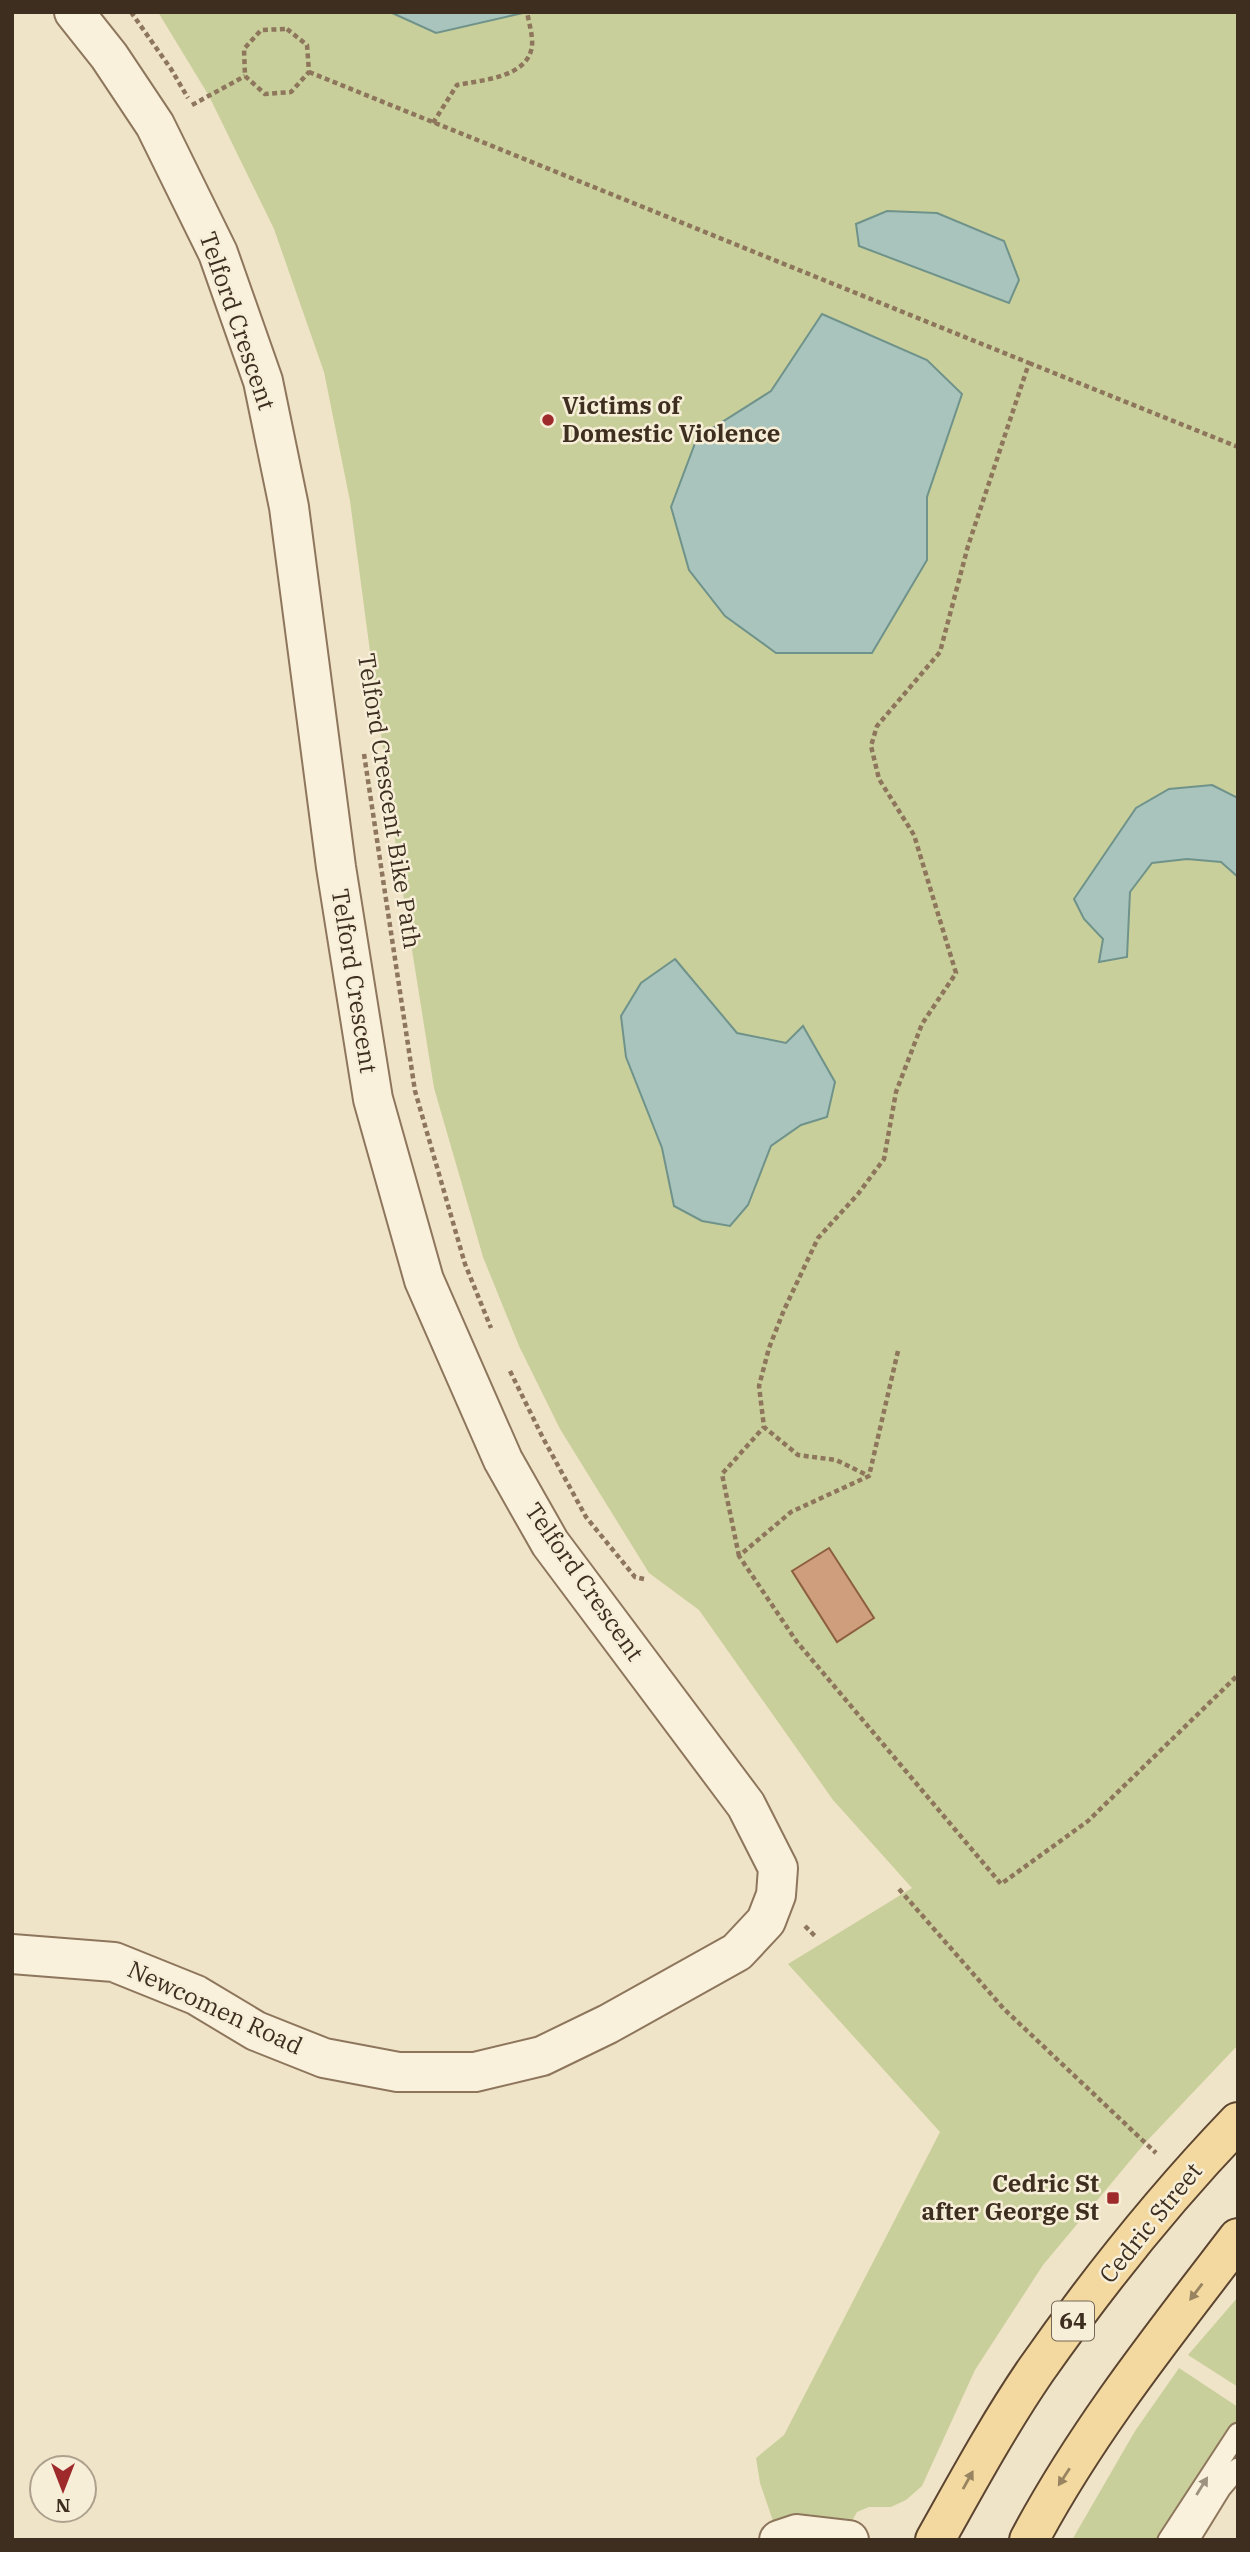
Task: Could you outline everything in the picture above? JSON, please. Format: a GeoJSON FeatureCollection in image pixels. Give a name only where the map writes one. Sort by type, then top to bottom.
{"type":"FeatureCollection","features":[{"type":"Feature","properties":{"kind":"main road","name":"Cedric Street"},"geometry":{"type":"LineString","coordinates":[[935,2540],[978,2463],[1036,2371],[1153,2215],[1238,2122]]}},
{"type":"Feature","properties":{"kind":"main road"},"geometry":{"type":"LineString","coordinates":[[1029,2540],[1054,2493],[1112,2404],[1238,2238]]}},
{"type":"Feature","properties":{"kind":"street","name":"Telford Crescent"},"geometry":{"type":"LineString","coordinates":[[74,12],[109,56],[155,125],[218,253],[263,380],[289,507],[337,867],[373,1099],[424,1280],[503,1460],[550,1543],[746,1805],[778,1868],[776,1895]]}},
{"type":"Feature","properties":{"kind":"street","name":"Newcomen Road"},"geometry":{"type":"LineString","coordinates":[[12,1954],[114,1962],[196,1995],[256,2031],[324,2058],[398,2072],[475,2072],[542,2056],[608,2024],[737,1952],[766,1921],[776,1895]]}},
{"type":"Feature","properties":{"kind":"street"},"geometry":{"type":"LineString","coordinates":[[779,2540],[797,2533],[849,2540]]}},
{"type":"Feature","properties":{"kind":"lane"},"geometry":{"type":"LineString","coordinates":[[1168,2540],[1238,2433]]}},
{"type":"Feature","properties":{"kind":"lane"},"geometry":{"type":"LineString","coordinates":[[1189,2540],[1221,2488],[1238,2468]]}},
{"type":"Feature","properties":{"kind":"path"},"geometry":{"type":"LineString","coordinates":[[131,12],[171,69],[197,117]]}},
{"type":"Feature","properties":{"kind":"path"},"geometry":{"type":"LineString","coordinates":[[433,123],[457,85],[513,72],[527,60],[532,46],[527,12]]}},
{"type":"Feature","properties":{"kind":"path"},"geometry":{"type":"LineString","coordinates":[[287,29],[307,46],[309,72],[291,92],[265,94],[245,76],[244,49],[261,30],[287,29]]}},
{"type":"Feature","properties":{"kind":"path"},"geometry":{"type":"LineString","coordinates":[[309,72],[1238,447]]}},
{"type":"Feature","properties":{"kind":"path"},"geometry":{"type":"LineString","coordinates":[[192,105],[245,76]]}},
{"type":"Feature","properties":{"kind":"path"},"geometry":{"type":"LineString","coordinates":[[869,1476],[836,1460],[798,1455],[764,1427],[760,1386],[769,1348],[818,1238],[858,1194],[884,1159],[896,1092],[922,1024],[956,973],[914,835],[879,779],[871,746],[877,726],[940,652],[968,546],[1029,363]]}},
{"type":"Feature","properties":{"kind":"path","name":"Telford Crescent Bike Path"},"geometry":{"type":"LineString","coordinates":[[362,741],[415,1091],[465,1264],[496,1341]]}},
{"type":"Feature","properties":{"kind":"path"},"geometry":{"type":"LineString","coordinates":[[869,1476],[898,1351]]}},
{"type":"Feature","properties":{"kind":"path"},"geometry":{"type":"LineString","coordinates":[[508,1366],[586,1517],[635,1577],[644,1578]]}},
{"type":"Feature","properties":{"kind":"path"},"geometry":{"type":"LineString","coordinates":[[764,1427],[722,1474],[739,1556],[797,1642],[1001,1884],[1087,1821],[1238,1675]]}},
{"type":"Feature","properties":{"kind":"path"},"geometry":{"type":"LineString","coordinates":[[739,1556],[791,1512],[869,1476]]}},
{"type":"Feature","properties":{"kind":"path"},"geometry":{"type":"LineString","coordinates":[[899,1888],[1004,2009],[1150,2148]]}},
{"type":"Feature","properties":{"kind":"green space"},"geometry":{"type":"Polygon","coordinates":[[[158,12],[390,12],[436,33],[527,12],[1238,12],[1238,2045],[1145,2143],[1043,2265],[975,2370],[922,2486],[906,2500],[891,2507],[869,2507],[857,2512],[851,2523],[773,2521],[760,2483],[756,2458],[784,2435],[940,2132],[788,1964],[912,1888],[833,1800],[699,1610],[649,1573],[560,1429],[519,1346],[483,1257],[434,1088],[398,862],[350,501],[324,372],[274,229],[209,96],[158,12]]]}},
{"type":"Feature","properties":{"kind":"green space"},"geometry":{"type":"Polygon","coordinates":[[[1238,2297],[1238,2387],[1188,2355],[1238,2297]]]}},
{"type":"Feature","properties":{"kind":"green space"},"geometry":{"type":"Polygon","coordinates":[[[1179,2368],[1238,2407],[1238,2422],[1161,2540],[1072,2540],[1135,2431],[1179,2368]]]}},
{"type":"Feature","properties":{"kind":"water"},"geometry":{"type":"Polygon","coordinates":[[[390,12],[527,12],[436,33],[390,12]]]}},
{"type":"Feature","properties":{"kind":"water"},"geometry":{"type":"Polygon","coordinates":[[[887,211],[937,213],[1004,241],[1019,280],[1009,303],[859,246],[856,224],[887,211]]]}},
{"type":"Feature","properties":{"kind":"water"},"geometry":{"type":"Polygon","coordinates":[[[822,314],[927,360],[962,394],[927,497],[927,560],[872,653],[776,653],[725,616],[689,570],[671,507],[697,438],[771,391],[822,314]]]}},
{"type":"Feature","properties":{"kind":"water"},"geometry":{"type":"Polygon","coordinates":[[[1212,785],[1238,798],[1238,877],[1221,862],[1187,859],[1152,863],[1130,892],[1127,957],[1099,962],[1103,939],[1084,919],[1074,899],[1136,808],[1169,789],[1212,785]]]}},
{"type":"Feature","properties":{"kind":"water"},"geometry":{"type":"Polygon","coordinates":[[[675,959],[737,1033],[786,1043],[803,1026],[835,1082],[827,1117],[801,1125],[771,1146],[748,1205],[730,1226],[702,1221],[674,1206],[662,1148],[626,1057],[621,1016],[641,983],[675,959]]]}},
{"type":"Feature","properties":{"kind":"building"},"geometry":{"type":"Polygon","coordinates":[[[829,1548],[874,1618],[837,1642],[792,1571],[829,1548]]]}},
{"type":"Feature","properties":{"kind":"place","name":"Victims of Domestic Violence"},"geometry":{"type":"Point","coordinates":[548,420]}},
{"type":"Feature","properties":{"kind":"place","name":"Cedric St after George St"},"geometry":{"type":"Point","coordinates":[1113,2198]}}]}
